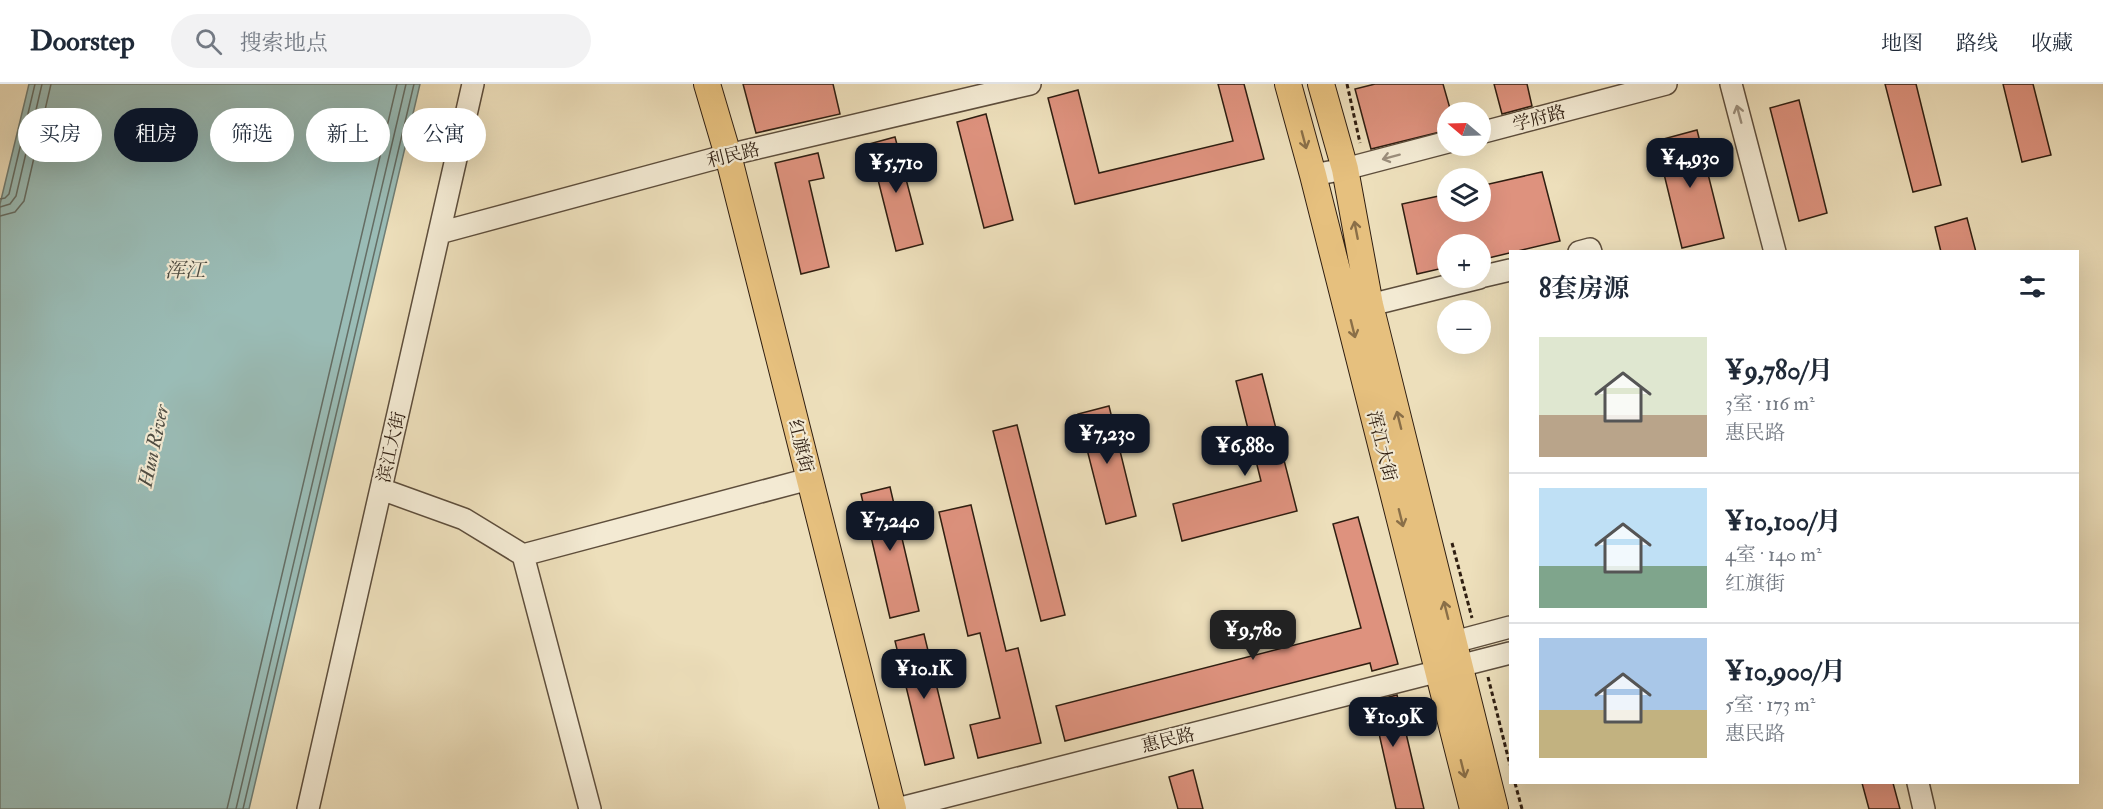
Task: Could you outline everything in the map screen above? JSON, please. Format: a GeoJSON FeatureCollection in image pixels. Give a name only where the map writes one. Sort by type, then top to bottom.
{"type":"FeatureCollection","features":[{"type":"Feature","properties":{"kind":"main road","name":"红旗街"},"geometry":{"type":"LineString","coordinates":[[707,84],[728,155],[895,809]]}},
{"type":"Feature","properties":{"kind":"main road","name":"浑江大街"},"geometry":{"type":"LineString","coordinates":[[1288,84],[1313,175],[1463,655],[1473,809]]}},
{"type":"Feature","properties":{"kind":"main road","name":"浑江大街"},"geometry":{"type":"LineString","coordinates":[[1321,84],[1355,166],[1370,305],[1463,655],[1495,809]]}},
{"type":"Feature","properties":{"kind":"street","name":"滨江大街"},"geometry":{"type":"LineString","coordinates":[[308,809],[473,84]]}},
{"type":"Feature","properties":{"kind":"street","name":"利民路"},"geometry":{"type":"LineString","coordinates":[[439,233],[728,155],[1030,84]]}},
{"type":"Feature","properties":{"kind":"street","name":"学府路"},"geometry":{"type":"LineString","coordinates":[[1491,130],[1666,84]]}},
{"type":"Feature","properties":{"kind":"street"},"geometry":{"type":"LineString","coordinates":[[1731,84],[1773,250]]}},
{"type":"Feature","properties":{"kind":"street"},"geometry":{"type":"LineString","coordinates":[[1313,175],[1437,145]]}},
{"type":"Feature","properties":{"kind":"street"},"geometry":{"type":"LineString","coordinates":[[1491,274],[1509,270]]}},
{"type":"Feature","properties":{"kind":"street"},"geometry":{"type":"LineString","coordinates":[[1370,305],[1437,288]]}},
{"type":"Feature","properties":{"kind":"street"},"geometry":{"type":"LineString","coordinates":[[523,555],[809,479]]}},
{"type":"Feature","properties":{"kind":"street"},"geometry":{"type":"LineString","coordinates":[[381,489],[464,519],[523,555],[590,809]]}},
{"type":"Feature","properties":{"kind":"street","name":"惠民路"},"geometry":{"type":"LineString","coordinates":[[1463,655],[1509,628]]}},
{"type":"Feature","properties":{"kind":"street","name":"惠民路"},"geometry":{"type":"LineString","coordinates":[[895,809],[1463,655],[1509,653]]}},
{"type":"Feature","properties":{"kind":"street"},"geometry":{"type":"LineString","coordinates":[[1918,784],[1924,809]]}},
{"type":"Feature","properties":{"kind":"path"},"geometry":{"type":"LineString","coordinates":[[1347,84],[1355,166]]}},
{"type":"Feature","properties":{"kind":"path"},"geometry":{"type":"LineString","coordinates":[[1449,532],[1463,655],[1509,763]]}},
{"type":"Feature","properties":{"kind":"path"},"geometry":{"type":"LineString","coordinates":[[1515,784],[1522,809]]}},
{"type":"Feature","properties":{"kind":"water","name":"浑江"},"geometry":{"type":"Polygon","coordinates":[[[29,84],[420,84],[414,108],[402,108],[402,160],[249,809],[0,809],[0,204],[18,130],[18,162],[102,162],[102,108],[23,108],[29,84]]]}},
{"type":"Feature","properties":{"kind":"building"},"geometry":{"type":"Polygon","coordinates":[[[743,84],[833,84],[840,114],[756,133],[743,84]]]}},
{"type":"Feature","properties":{"kind":"building"},"geometry":{"type":"Polygon","coordinates":[[[1218,84],[1244,84],[1264,159],[1075,204],[1048,98],[1078,90],[1099,173],[1233,141],[1218,84]]]}},
{"type":"Feature","properties":{"kind":"building"},"geometry":{"type":"Polygon","coordinates":[[[1375,84],[1443,84],[1448,102],[1437,102],[1437,133],[1371,149],[1355,89],[1375,84]]]}},
{"type":"Feature","properties":{"kind":"building"},"geometry":{"type":"Polygon","coordinates":[[[1494,84],[1527,84],[1532,106],[1502,114],[1494,84]]]}},
{"type":"Feature","properties":{"kind":"building"},"geometry":{"type":"Polygon","coordinates":[[[1885,84],[1916,84],[1941,185],[1913,192],[1885,84]]]}},
{"type":"Feature","properties":{"kind":"building"},"geometry":{"type":"Polygon","coordinates":[[[2003,84],[2033,84],[2051,155],[2022,162],[2003,84]]]}},
{"type":"Feature","properties":{"kind":"building"},"geometry":{"type":"Polygon","coordinates":[[[1799,100],[1827,213],[1799,221],[1770,108],[1799,100]]]}},
{"type":"Feature","properties":{"kind":"building"},"geometry":{"type":"Polygon","coordinates":[[[986,114],[1013,220],[984,228],[957,122],[986,114]]]}},
{"type":"Feature","properties":{"kind":"building"},"geometry":{"type":"Polygon","coordinates":[[[1697,130],[1724,238],[1682,248],[1656,141],[1697,130]]]}},
{"type":"Feature","properties":{"kind":"building"},"geometry":{"type":"Polygon","coordinates":[[[895,137],[923,244],[896,251],[869,144],[895,137]]]}},
{"type":"Feature","properties":{"kind":"building"},"geometry":{"type":"Polygon","coordinates":[[[818,153],[824,178],[809,181],[829,267],[801,274],[775,163],[818,153]]]}},
{"type":"Feature","properties":{"kind":"building"},"geometry":{"type":"Polygon","coordinates":[[[1542,172],[1560,241],[1522,250],[1509,250],[1509,253],[1491,257],[1491,234],[1437,234],[1437,269],[1417,274],[1402,204],[1437,196],[1437,222],[1491,222],[1491,184],[1542,172]]]}},
{"type":"Feature","properties":{"kind":"building"},"geometry":{"type":"Polygon","coordinates":[[[1967,218],[1975,250],[1941,250],[1935,227],[1967,218]]]}},
{"type":"Feature","properties":{"kind":"building"},"geometry":{"type":"Polygon","coordinates":[[[1262,374],[1297,511],[1182,541],[1173,504],[1261,481],[1236,381],[1262,374]]]}},
{"type":"Feature","properties":{"kind":"building"},"geometry":{"type":"Polygon","coordinates":[[[1109,406],[1136,516],[1106,524],[1078,414],[1109,406]]]}},
{"type":"Feature","properties":{"kind":"building"},"geometry":{"type":"Polygon","coordinates":[[[1017,425],[1065,615],[1041,621],[993,431],[1017,425]]]}},
{"type":"Feature","properties":{"kind":"building"},"geometry":{"type":"Polygon","coordinates":[[[890,487],[919,611],[890,618],[861,494],[890,487]]]}},
{"type":"Feature","properties":{"kind":"building"},"geometry":{"type":"Polygon","coordinates":[[[971,505],[1006,651],[1018,648],[1041,743],[978,758],[970,725],[1000,718],[980,633],[968,636],[939,512],[971,505]]]}},
{"type":"Feature","properties":{"kind":"building"},"geometry":{"type":"Polygon","coordinates":[[[1358,517],[1398,664],[1372,671],[1370,663],[1065,741],[1056,706],[1361,628],[1333,524],[1358,517]]]}},
{"type":"Feature","properties":{"kind":"building"},"geometry":{"type":"Polygon","coordinates":[[[924,634],[954,758],[925,765],[895,641],[924,634]]]}},
{"type":"Feature","properties":{"kind":"building"},"geometry":{"type":"Polygon","coordinates":[[[1397,695],[1424,809],[1396,809],[1378,729],[1359,733],[1353,706],[1397,695]]]}},
{"type":"Feature","properties":{"kind":"building"},"geometry":{"type":"Polygon","coordinates":[[[1193,770],[1203,809],[1178,809],[1169,777],[1193,770]]]}},
{"type":"Feature","properties":{"kind":"building"},"geometry":{"type":"Polygon","coordinates":[[[1862,784],[1893,784],[1900,809],[1869,809],[1862,784]]]}},
{"type":"Feature","properties":{"kind":"water label","name":"Hun River"},"geometry":{"type":"Point","coordinates":[153,446]}}]}
